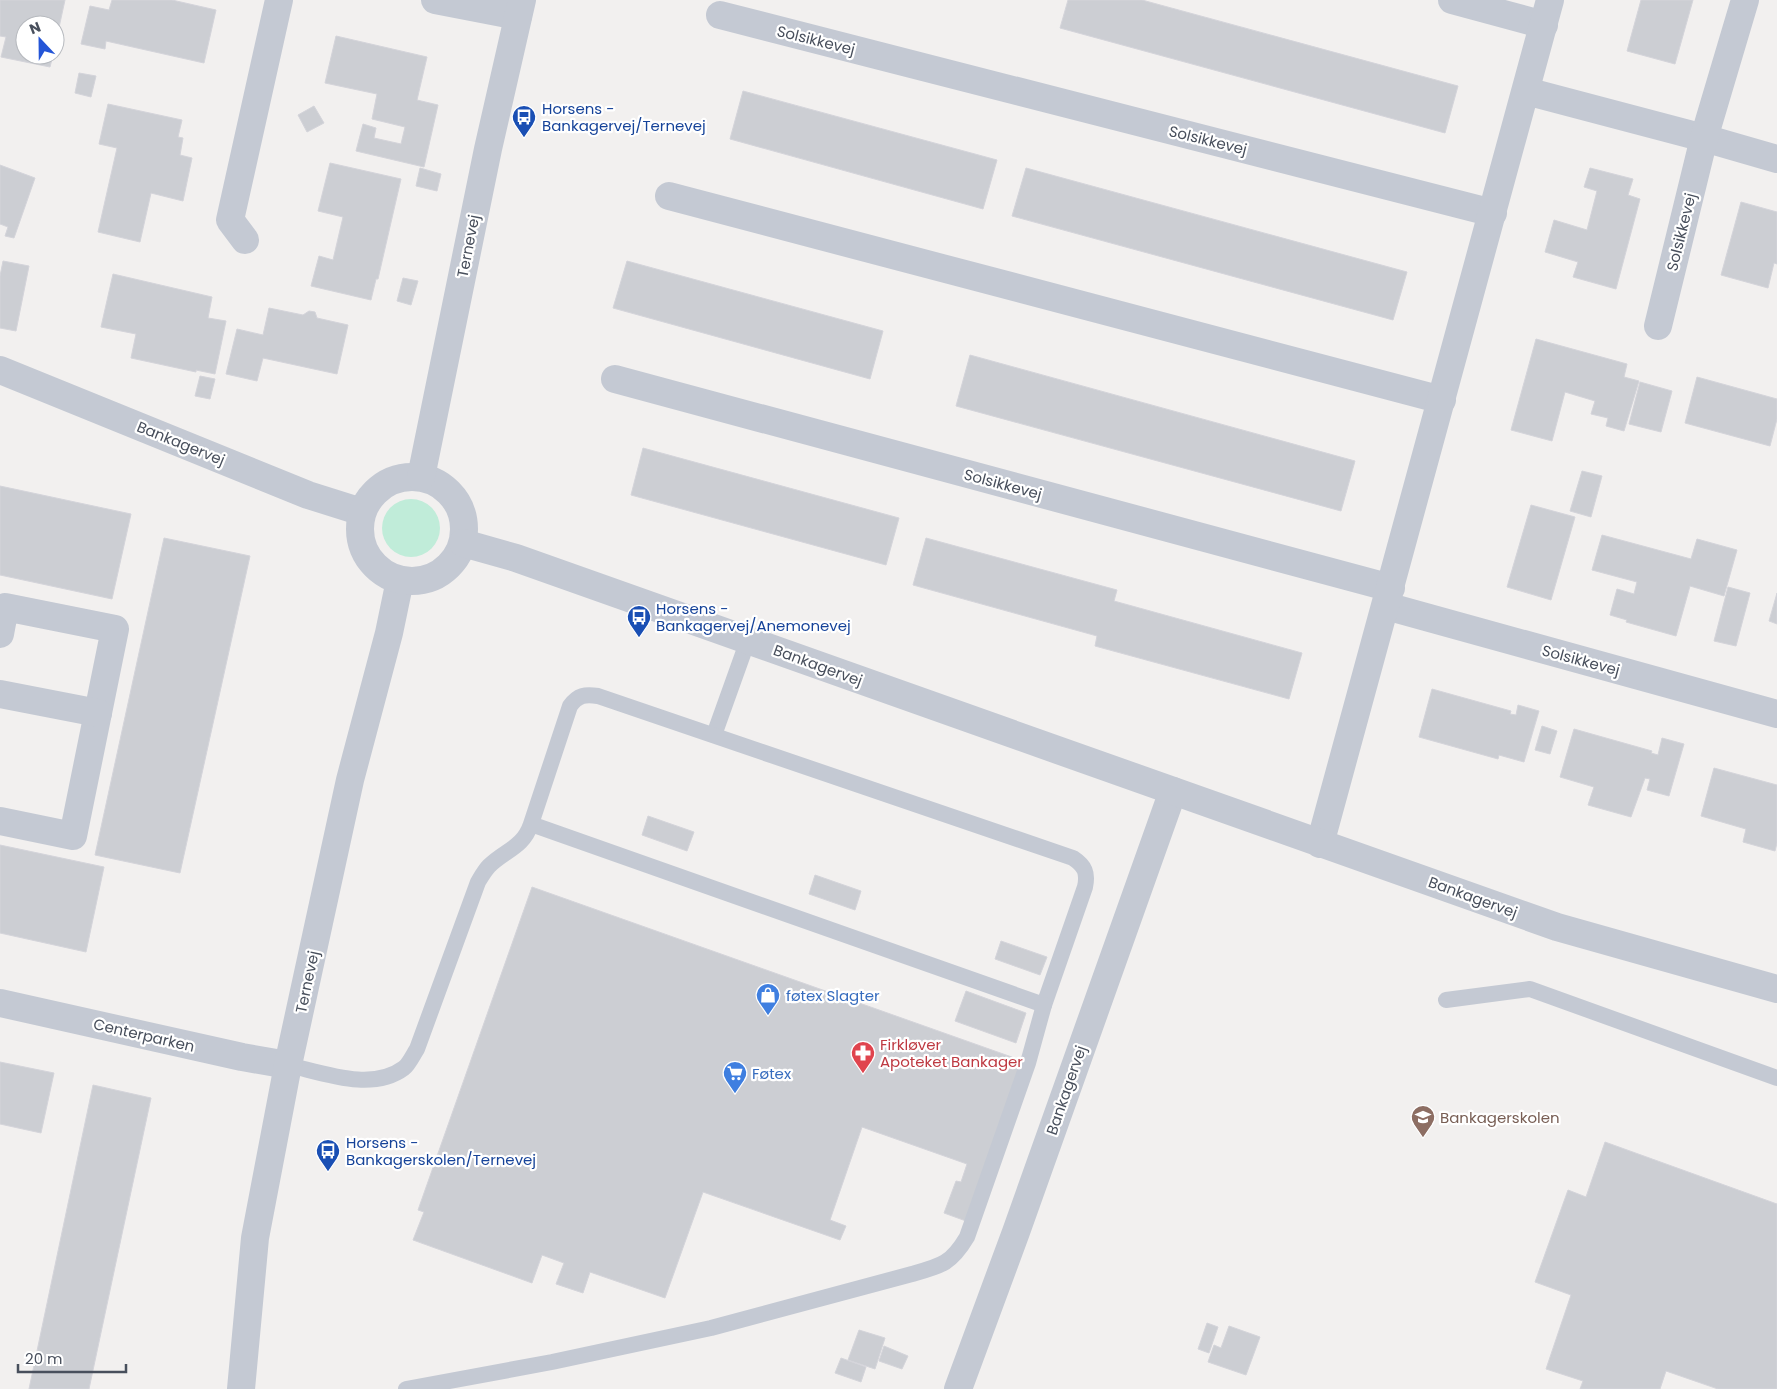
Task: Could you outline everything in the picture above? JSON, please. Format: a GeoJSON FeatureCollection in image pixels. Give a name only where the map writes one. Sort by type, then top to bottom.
{"type":"FeatureCollection","features":[{"type":"Feature","properties":{"kind":"street"},"geometry":{"type":"LineString","coordinates":[[245,240],[230,220],[279,0]]}},
{"type":"Feature","properties":{"kind":"street","name":"Ternevej"},"geometry":{"type":"LineString","coordinates":[[421,477],[488,149],[520,8],[435,0]]}},
{"type":"Feature","properties":{"kind":"street"},"geometry":{"type":"LineString","coordinates":[[1320,844],[1547,12],[1452,0]]}},
{"type":"Feature","properties":{"kind":"street","name":"Solsikkevej"},"geometry":{"type":"LineString","coordinates":[[1658,326],[1704,138],[1745,0]]}},
{"type":"Feature","properties":{"kind":"street","name":"Solsikkevej"},"geometry":{"type":"LineString","coordinates":[[720,15],[1493,213]]}},
{"type":"Feature","properties":{"kind":"street"},"geometry":{"type":"LineString","coordinates":[[1526,91],[1777,159]]}},
{"type":"Feature","properties":{"kind":"street"},"geometry":{"type":"LineString","coordinates":[[669,196],[1442,400]]}},
{"type":"Feature","properties":{"kind":"street","name":"Bankagervej"},"geometry":{"type":"LineString","coordinates":[[0,370],[308,495],[362,512]]}},
{"type":"Feature","properties":{"kind":"street","name":"Solsikkevej"},"geometry":{"type":"LineString","coordinates":[[615,379],[1388,597],[1777,714]]}},
{"type":"Feature","properties":{"kind":"street"},"geometry":{"type":"LineString","coordinates":[[402,477],[421,477],[438,483],[451,494],[461,508],[465,525],[463,543],[457,557],[446,569],[433,577],[418,581],[400,580],[380,570],[369,558],[362,544],[360,528],[362,512],[371,496],[385,484],[402,477]]}},
{"type":"Feature","properties":{"kind":"street","name":"Bankagervej"},"geometry":{"type":"LineString","coordinates":[[463,543],[516,558],[1557,927],[1777,989]]}},
{"type":"Feature","properties":{"kind":"street","name":"Ternevej"},"geometry":{"type":"LineString","coordinates":[[241,1389],[255,1238],[288,1065],[350,780],[389,633],[400,580]]}},
{"type":"Feature","properties":{"kind":"street"},"geometry":{"type":"LineString","coordinates":[[0,634],[5,607],[115,629],[73,836],[0,821]]}},
{"type":"Feature","properties":{"kind":"street"},"geometry":{"type":"LineString","coordinates":[[0,694],[98,713]]}},
{"type":"Feature","properties":{"kind":"street","name":"Bankagervej"},"geometry":{"type":"LineString","coordinates":[[958,1389],[1173,791]]}},
{"type":"Feature","properties":{"kind":"street","name":"Centerparken"},"geometry":{"type":"LineString","coordinates":[[0,1003],[242,1057],[288,1065]]}},
{"type":"Feature","properties":{"kind":"lane"},"geometry":{"type":"LineString","coordinates":[[714,735],[748,640]]}},
{"type":"Feature","properties":{"kind":"lane"},"geometry":{"type":"LineString","coordinates":[[288,1065],[345,1079],[363,1080],[390,1076],[405,1067],[417,1049],[478,882],[489,866],[522,841],[528,834],[570,706],[580,696],[587,694],[714,735],[1073,858],[1086,869],[1085,887],[1044,1005],[1028,1063],[967,1237],[948,1262],[912,1274],[711,1328],[552,1362],[406,1389]]}},
{"type":"Feature","properties":{"kind":"lane"},"geometry":{"type":"LineString","coordinates":[[531,824],[1044,1005]]}},
{"type":"Feature","properties":{"kind":"lane"},"geometry":{"type":"LineString","coordinates":[[1446,1000],[1530,989],[1777,1078]]}},
{"type":"Feature","properties":{"kind":"green space"},"geometry":{"type":"Polygon","coordinates":[[[405,499],[417,499],[432,507],[440,522],[440,534],[432,549],[417,557],[405,557],[390,549],[382,534],[382,522],[390,507],[405,499]]]}},
{"type":"Feature","properties":{"kind":"building"},"geometry":{"type":"Polygon","coordinates":[[[0,0],[65,0],[62,15],[15,15],[15,60],[1,57],[6,37],[0,36],[0,0]]]}},
{"type":"Feature","properties":{"kind":"building"},"geometry":{"type":"Polygon","coordinates":[[[112,0],[172,0],[216,10],[204,63],[106,41],[105,49],[81,44],[90,6],[109,10],[112,0]]]}},
{"type":"Feature","properties":{"kind":"building"},"geometry":{"type":"Polygon","coordinates":[[[1068,0],[1142,0],[1458,86],[1445,133],[1060,28],[1068,0]]]}},
{"type":"Feature","properties":{"kind":"building"},"geometry":{"type":"Polygon","coordinates":[[[1641,0],[1693,0],[1675,64],[1627,51],[1641,0]]]}},
{"type":"Feature","properties":{"kind":"building"},"geometry":{"type":"Polygon","coordinates":[[[336,36],[427,57],[417,100],[438,105],[424,167],[356,151],[363,124],[376,128],[374,138],[401,144],[405,127],[372,119],[377,94],[325,83],[336,36]]]}},
{"type":"Feature","properties":{"kind":"building"},"geometry":{"type":"Polygon","coordinates":[[[79,73],[96,76],[91,97],[75,93],[79,73]]]}},
{"type":"Feature","properties":{"kind":"building"},"geometry":{"type":"Polygon","coordinates":[[[743,91],[997,160],[983,209],[730,139],[743,91]]]}},
{"type":"Feature","properties":{"kind":"building"},"geometry":{"type":"Polygon","coordinates":[[[108,104],[182,120],[178,137],[183,138],[180,155],[192,158],[183,201],[151,193],[140,242],[98,232],[117,148],[99,144],[108,104]]]}},
{"type":"Feature","properties":{"kind":"building"},"geometry":{"type":"Polygon","coordinates":[[[314,106],[324,123],[307,132],[298,115],[314,106]]]}},
{"type":"Feature","properties":{"kind":"building"},"geometry":{"type":"Polygon","coordinates":[[[330,163],[401,179],[378,279],[376,279],[371,300],[311,286],[319,256],[333,260],[343,217],[318,211],[330,163]]]}},
{"type":"Feature","properties":{"kind":"building"},"geometry":{"type":"Polygon","coordinates":[[[0,165],[35,178],[14,238],[5,236],[8,227],[0,224],[0,165]]]}},
{"type":"Feature","properties":{"kind":"building"},"geometry":{"type":"Polygon","coordinates":[[[420,168],[441,174],[437,191],[416,186],[420,168]]]}},
{"type":"Feature","properties":{"kind":"building"},"geometry":{"type":"Polygon","coordinates":[[[1026,168],[1407,272],[1393,320],[1012,216],[1026,168]]]}},
{"type":"Feature","properties":{"kind":"building"},"geometry":{"type":"Polygon","coordinates":[[[1590,168],[1633,179],[1628,195],[1640,199],[1616,289],[1573,277],[1578,262],[1545,252],[1554,220],[1587,230],[1597,191],[1584,187],[1590,168]]]}},
{"type":"Feature","properties":{"kind":"building"},"geometry":{"type":"Polygon","coordinates":[[[1741,202],[1777,212],[1777,264],[1774,263],[1768,288],[1721,275],[1741,202]]]}},
{"type":"Feature","properties":{"kind":"building"},"geometry":{"type":"Polygon","coordinates":[[[3,261],[29,266],[16,331],[0,328],[0,276],[3,261]]]}},
{"type":"Feature","properties":{"kind":"building"},"geometry":{"type":"Polygon","coordinates":[[[627,261],[883,331],[870,379],[613,308],[627,261]]]}},
{"type":"Feature","properties":{"kind":"building"},"geometry":{"type":"Polygon","coordinates":[[[113,274],[212,297],[208,318],[226,321],[215,374],[196,370],[196,372],[131,358],[136,334],[101,327],[113,274]]]}},
{"type":"Feature","properties":{"kind":"building"},"geometry":{"type":"Polygon","coordinates":[[[403,278],[418,281],[411,305],[397,301],[403,278]]]}},
{"type":"Feature","properties":{"kind":"building"},"geometry":{"type":"Polygon","coordinates":[[[269,308],[303,315],[309,311],[315,312],[317,318],[348,325],[337,374],[263,358],[257,381],[226,374],[237,329],[263,335],[269,308]]]}},
{"type":"Feature","properties":{"kind":"building"},"geometry":{"type":"Polygon","coordinates":[[[1536,339],[1627,364],[1624,377],[1639,381],[1624,431],[1606,426],[1608,418],[1591,414],[1595,401],[1565,392],[1552,441],[1511,430],[1536,339]]]}},
{"type":"Feature","properties":{"kind":"building"},"geometry":{"type":"Polygon","coordinates":[[[970,355],[1355,461],[1341,511],[956,406],[970,355]]]}},
{"type":"Feature","properties":{"kind":"building"},"geometry":{"type":"Polygon","coordinates":[[[200,376],[215,379],[210,399],[195,396],[200,376]]]}},
{"type":"Feature","properties":{"kind":"building"},"geometry":{"type":"Polygon","coordinates":[[[1697,377],[1777,399],[1777,419],[1770,446],[1685,423],[1697,377]]]}},
{"type":"Feature","properties":{"kind":"building"},"geometry":{"type":"Polygon","coordinates":[[[1640,382],[1672,391],[1661,432],[1629,424],[1640,382]]]}},
{"type":"Feature","properties":{"kind":"building"},"geometry":{"type":"Polygon","coordinates":[[[643,448],[899,518],[886,565],[631,495],[643,448]]]}},
{"type":"Feature","properties":{"kind":"building"},"geometry":{"type":"Polygon","coordinates":[[[1582,471],[1602,476],[1591,517],[1570,511],[1582,471]]]}},
{"type":"Feature","properties":{"kind":"building"},"geometry":{"type":"Polygon","coordinates":[[[0,486],[131,514],[112,599],[0,575],[0,486]]]}},
{"type":"Feature","properties":{"kind":"building"},"geometry":{"type":"Polygon","coordinates":[[[1531,505],[1575,517],[1551,600],[1507,587],[1531,505]]]}},
{"type":"Feature","properties":{"kind":"building"},"geometry":{"type":"Polygon","coordinates":[[[1602,535],[1691,559],[1697,539],[1737,550],[1724,596],[1690,586],[1676,636],[1626,622],[1627,620],[1610,615],[1617,589],[1634,594],[1637,582],[1592,570],[1602,535]]]}},
{"type":"Feature","properties":{"kind":"building"},"geometry":{"type":"Polygon","coordinates":[[[164,538],[250,556],[180,873],[95,855],[164,538]]]}},
{"type":"Feature","properties":{"kind":"building"},"geometry":{"type":"Polygon","coordinates":[[[926,538],[1117,590],[1114,601],[1302,653],[1289,699],[1095,646],[1097,636],[913,585],[926,538]]]}},
{"type":"Feature","properties":{"kind":"building"},"geometry":{"type":"Polygon","coordinates":[[[1728,587],[1750,593],[1736,646],[1714,641],[1728,587]]]}},
{"type":"Feature","properties":{"kind":"building"},"geometry":{"type":"Polygon","coordinates":[[[1777,593],[1777,624],[1769,621],[1777,593]]]}},
{"type":"Feature","properties":{"kind":"building"},"geometry":{"type":"Polygon","coordinates":[[[1432,689],[1511,711],[1510,714],[1516,715],[1518,705],[1539,711],[1524,762],[1499,755],[1498,759],[1419,737],[1432,689]]]}},
{"type":"Feature","properties":{"kind":"building"},"geometry":{"type":"Polygon","coordinates":[[[1542,726],[1557,731],[1550,754],[1535,750],[1542,726]]]}},
{"type":"Feature","properties":{"kind":"building"},"geometry":{"type":"Polygon","coordinates":[[[1574,729],[1652,751],[1651,753],[1658,755],[1662,738],[1684,744],[1669,796],[1647,790],[1650,779],[1645,778],[1631,817],[1588,805],[1594,787],[1560,777],[1574,729]]]}},
{"type":"Feature","properties":{"kind":"building"},"geometry":{"type":"Polygon","coordinates":[[[1714,768],[1777,785],[1777,843],[1775,851],[1743,842],[1746,829],[1701,816],[1714,768]]]}},
{"type":"Feature","properties":{"kind":"building"},"geometry":{"type":"Polygon","coordinates":[[[648,816],[694,832],[687,851],[642,835],[648,816]]]}},
{"type":"Feature","properties":{"kind":"building"},"geometry":{"type":"Polygon","coordinates":[[[0,845],[104,867],[86,952],[0,933],[0,845]]]}},
{"type":"Feature","properties":{"kind":"building"},"geometry":{"type":"Polygon","coordinates":[[[815,875],[861,891],[855,910],[809,894],[815,875]]]}},
{"type":"Feature","properties":{"kind":"building","name":"Føtex"},"geometry":{"type":"Polygon","coordinates":[[[532,887],[1023,1061],[966,1221],[944,1213],[956,1181],[961,1182],[967,1164],[862,1127],[830,1220],[846,1226],[840,1240],[703,1192],[665,1298],[590,1272],[583,1293],[556,1284],[564,1263],[542,1255],[532,1283],[413,1240],[424,1212],[418,1210],[532,887]]]}},
{"type":"Feature","properties":{"kind":"building"},"geometry":{"type":"Polygon","coordinates":[[[1001,941],[1047,957],[1040,975],[995,959],[1001,941]]]}},
{"type":"Feature","properties":{"kind":"building"},"geometry":{"type":"Polygon","coordinates":[[[966,991],[1026,1013],[1016,1043],[955,1021],[966,991]]]}},
{"type":"Feature","properties":{"kind":"building"},"geometry":{"type":"Polygon","coordinates":[[[0,1062],[54,1073],[41,1133],[0,1124],[0,1062]]]}},
{"type":"Feature","properties":{"kind":"building"},"geometry":{"type":"Polygon","coordinates":[[[93,1085],[151,1098],[89,1389],[29,1389],[93,1085]]]}},
{"type":"Feature","properties":{"kind":"building"},"geometry":{"type":"Polygon","coordinates":[[[1605,1142],[1777,1204],[1777,1389],[1718,1389],[1666,1371],[1660,1389],[1580,1389],[1583,1381],[1546,1369],[1571,1295],[1535,1282],[1568,1190],[1586,1197],[1605,1142]]]}},
{"type":"Feature","properties":{"kind":"building"},"geometry":{"type":"Polygon","coordinates":[[[1207,1323],[1218,1327],[1209,1353],[1198,1349],[1207,1323]]]}},
{"type":"Feature","properties":{"kind":"building"},"geometry":{"type":"Polygon","coordinates":[[[1229,1326],[1260,1337],[1246,1375],[1208,1362],[1214,1345],[1221,1348],[1229,1326]]]}},
{"type":"Feature","properties":{"kind":"building"},"geometry":{"type":"Polygon","coordinates":[[[859,1330],[885,1338],[875,1369],[848,1360],[859,1330]]]}},
{"type":"Feature","properties":{"kind":"building"},"geometry":{"type":"Polygon","coordinates":[[[884,1346],[908,1356],[902,1369],[879,1361],[884,1346]]]}},
{"type":"Feature","properties":{"kind":"building"},"geometry":{"type":"Polygon","coordinates":[[[841,1358],[866,1367],[861,1382],[835,1373],[841,1358]]]}},
{"type":"Feature","properties":{"kind":"place","name":"Horsens - Bankagervej/Ternevej"},"geometry":{"type":"Point","coordinates":[524,138]}},
{"type":"Feature","properties":{"kind":"place","name":"Horsens - Bankagervej/Anemonevej"},"geometry":{"type":"Point","coordinates":[639,638]}},
{"type":"Feature","properties":{"kind":"place","name":"føtex Slagter"},"geometry":{"type":"Point","coordinates":[768,1016]}},
{"type":"Feature","properties":{"kind":"place","name":"Firkløver Apoteket Bankager"},"geometry":{"type":"Point","coordinates":[863,1074]}},
{"type":"Feature","properties":{"kind":"place","name":"Føtex"},"geometry":{"type":"Point","coordinates":[735,1094]}},
{"type":"Feature","properties":{"kind":"place","name":"Bankagerskolen"},"geometry":{"type":"Point","coordinates":[1423,1138]}},
{"type":"Feature","properties":{"kind":"place","name":"Horsens - Bankagerskolen/Ternevej"},"geometry":{"type":"Point","coordinates":[328,1172]}}]}
